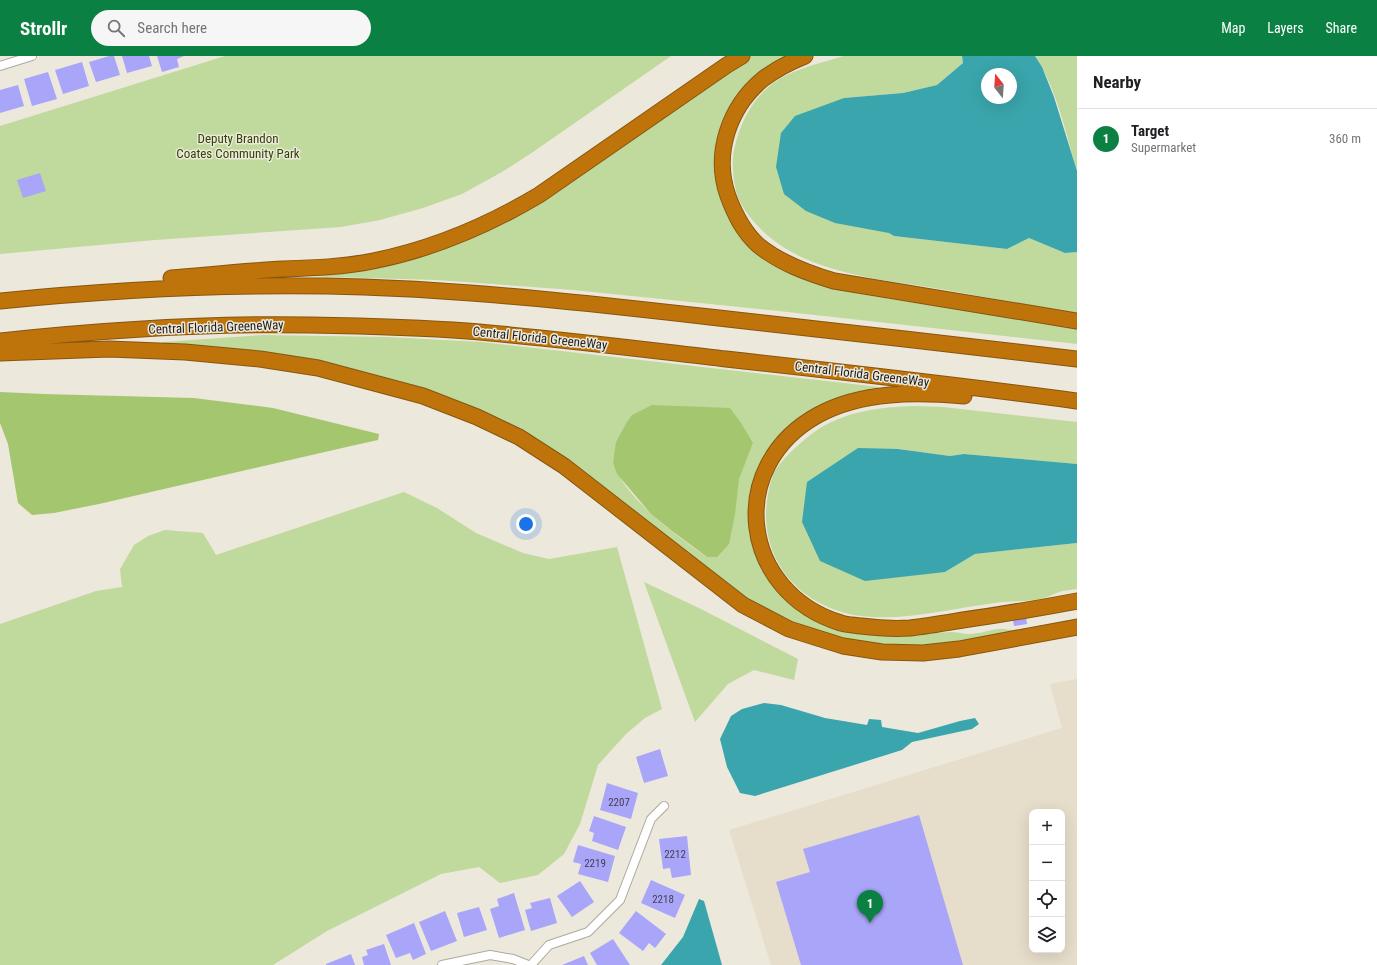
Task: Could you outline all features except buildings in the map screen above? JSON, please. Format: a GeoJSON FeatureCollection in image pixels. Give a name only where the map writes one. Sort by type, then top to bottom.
{"type":"FeatureCollection","features":[{"type":"Feature","properties":{"kind":"highway"},"geometry":{"type":"LineString","coordinates":[[0,301],[112,283],[282,269],[330,267],[373,261],[413,252],[445,242],[510,213],[539,195],[742,56]]}},
{"type":"Feature","properties":{"kind":"highway"},"geometry":{"type":"LineString","coordinates":[[805,56],[782,66],[762,80],[748,94],[738,108],[727,129],[722,163],[725,188],[740,225],[758,244],[794,267],[813,275],[834,281],[1077,321]]}},
{"type":"Feature","properties":{"kind":"highway"},"geometry":{"type":"LineString","coordinates":[[0,301],[95,292],[201,286],[307,286],[416,289],[524,296],[586,302],[1077,359]]}},
{"type":"Feature","properties":{"kind":"highway","name":"Central Florida GreeneWay"},"geometry":{"type":"LineString","coordinates":[[0,341],[98,332],[202,326],[306,325],[436,330],[574,341],[986,388],[1077,401]]}},
{"type":"Feature","properties":{"kind":"highway"},"geometry":{"type":"LineString","coordinates":[[0,353],[109,350],[185,352],[260,359],[318,368],[423,396],[477,417],[519,437],[564,466],[743,605],[789,629],[843,646],[882,652],[923,653],[959,649],[1077,627]]}},
{"type":"Feature","properties":{"kind":"highway"},"geometry":{"type":"LineString","coordinates":[[1077,405],[944,394],[918,394],[893,395],[866,399],[839,406],[818,415],[785,440],[772,457],[762,480],[757,494],[755,515],[758,537],[767,562],[776,579],[794,598],[816,613],[842,623],[890,628],[910,628],[1022,612],[1077,601]]}},
{"type":"Feature","properties":{"kind":"street"},"geometry":{"type":"LineString","coordinates":[[0,66],[32,56]]}},
{"type":"Feature","properties":{"kind":"street"},"geometry":{"type":"LineString","coordinates":[[442,965],[490,954],[513,959],[530,965],[549,945],[588,932],[620,900],[651,819],[664,806]]}},
{"type":"Feature","properties":{"kind":"shaded area"},"geometry":{"type":"Polygon","coordinates":[[[1077,679],[1077,965],[771,965],[729,830],[1062,728],[1050,684],[1077,679]]]}},
{"type":"Feature","properties":{"kind":"green space","name":"Deputy Brandon Coates Community Park"},"geometry":{"type":"Polygon","coordinates":[[[225,56],[671,56],[502,172],[462,194],[423,208],[380,220],[341,227],[155,240],[0,254],[0,126],[225,56]]]}},
{"type":"Feature","properties":{"kind":"green space"},"geometry":{"type":"Polygon","coordinates":[[[749,56],[785,56],[770,64],[757,74],[736,96],[728,109],[717,138],[715,168],[719,193],[734,227],[748,245],[765,259],[784,270],[806,279],[850,292],[1077,327],[1077,344],[573,290],[437,280],[298,276],[299,273],[452,243],[749,56]]]}},
{"type":"Feature","properties":{"kind":"green space"},"geometry":{"type":"Polygon","coordinates":[[[843,56],[962,56],[963,63],[937,85],[903,93],[844,98],[889,233],[894,236],[1007,249],[1029,238],[1065,253],[1077,252],[1077,314],[870,278],[844,272],[819,264],[796,254],[774,241],[756,224],[747,213],[740,200],[736,191],[733,174],[733,157],[735,146],[747,113],[761,95],[778,80],[802,69],[843,56]]]}},
{"type":"Feature","properties":{"kind":"green space"},"geometry":{"type":"Polygon","coordinates":[[[1035,56],[1077,56],[1077,171],[1055,97],[1043,69],[1035,56]]]}},
{"type":"Feature","properties":{"kind":"green space"},"geometry":{"type":"Polygon","coordinates":[[[262,335],[387,337],[482,342],[879,387],[878,390],[849,396],[820,405],[809,411],[785,429],[773,442],[761,463],[752,486],[749,510],[750,533],[756,555],[767,576],[781,595],[799,611],[820,623],[853,633],[885,636],[951,632],[969,634],[1000,629],[1026,629],[973,639],[915,646],[860,643],[814,632],[755,606],[599,485],[408,386],[165,347],[163,342],[262,335]],[[753,443],[613,463],[629,490],[653,516],[681,539],[707,557],[753,443]]]}},
{"type":"Feature","properties":{"kind":"green space"},"geometry":{"type":"Polygon","coordinates":[[[0,392],[194,398],[273,408],[379,434],[378,440],[99,504],[54,513],[32,515],[18,503],[8,444],[0,423],[0,392]]]}},
{"type":"Feature","properties":{"kind":"green space"},"geometry":{"type":"Polygon","coordinates":[[[652,405],[730,408],[753,443],[739,479],[735,514],[729,544],[717,557],[707,557],[651,514],[617,474],[613,463],[616,442],[632,415],[652,405]]]}},
{"type":"Feature","properties":{"kind":"green space"},"geometry":{"type":"Polygon","coordinates":[[[916,406],[943,407],[1077,422],[1077,464],[964,454],[950,456],[898,449],[945,572],[975,554],[1077,543],[1077,589],[1062,591],[1045,598],[1034,600],[994,603],[919,615],[881,617],[845,613],[828,607],[812,599],[799,589],[787,576],[778,563],[771,547],[767,530],[766,512],[768,496],[771,481],[778,466],[792,450],[809,436],[837,420],[849,415],[876,409],[916,406]]]}},
{"type":"Feature","properties":{"kind":"green space"},"geometry":{"type":"Polygon","coordinates":[[[404,492],[437,508],[476,533],[523,553],[549,559],[617,547],[662,709],[645,718],[626,734],[598,765],[580,824],[564,854],[538,875],[500,883],[479,867],[441,874],[327,931],[273,965],[0,965],[0,624],[96,591],[122,587],[120,569],[134,545],[148,536],[165,530],[203,533],[216,555],[404,492]]]}},
{"type":"Feature","properties":{"kind":"green space"},"geometry":{"type":"Polygon","coordinates":[[[644,582],[703,610],[798,659],[794,680],[754,670],[728,684],[695,722],[644,582]]]}},
{"type":"Feature","properties":{"kind":"water"},"geometry":{"type":"Polygon","coordinates":[[[962,56],[1035,56],[1042,67],[1054,97],[1077,171],[1077,252],[1065,253],[1029,238],[1007,249],[894,236],[889,233],[835,223],[806,211],[784,194],[776,167],[781,133],[795,116],[844,98],[903,93],[937,85],[963,63],[962,56]]]}},
{"type":"Feature","properties":{"kind":"water"},"geometry":{"type":"Polygon","coordinates":[[[858,448],[898,449],[950,456],[964,454],[1077,464],[1077,543],[975,554],[945,572],[865,581],[820,561],[802,522],[807,482],[858,448]]]}},
{"type":"Feature","properties":{"kind":"water"},"geometry":{"type":"Polygon","coordinates":[[[764,703],[781,705],[825,718],[867,725],[869,719],[881,720],[882,727],[918,733],[975,718],[979,724],[972,729],[912,742],[902,750],[755,796],[740,793],[727,767],[720,739],[731,716],[742,709],[764,703]]]}},
{"type":"Feature","properties":{"kind":"water"},"geometry":{"type":"Polygon","coordinates":[[[699,899],[704,901],[722,965],[661,965],[683,937],[699,899]]]}},
{"type":"Feature","properties":{"kind":"place","name":"Target"},"geometry":{"type":"Point","coordinates":[870,923]}}]}
